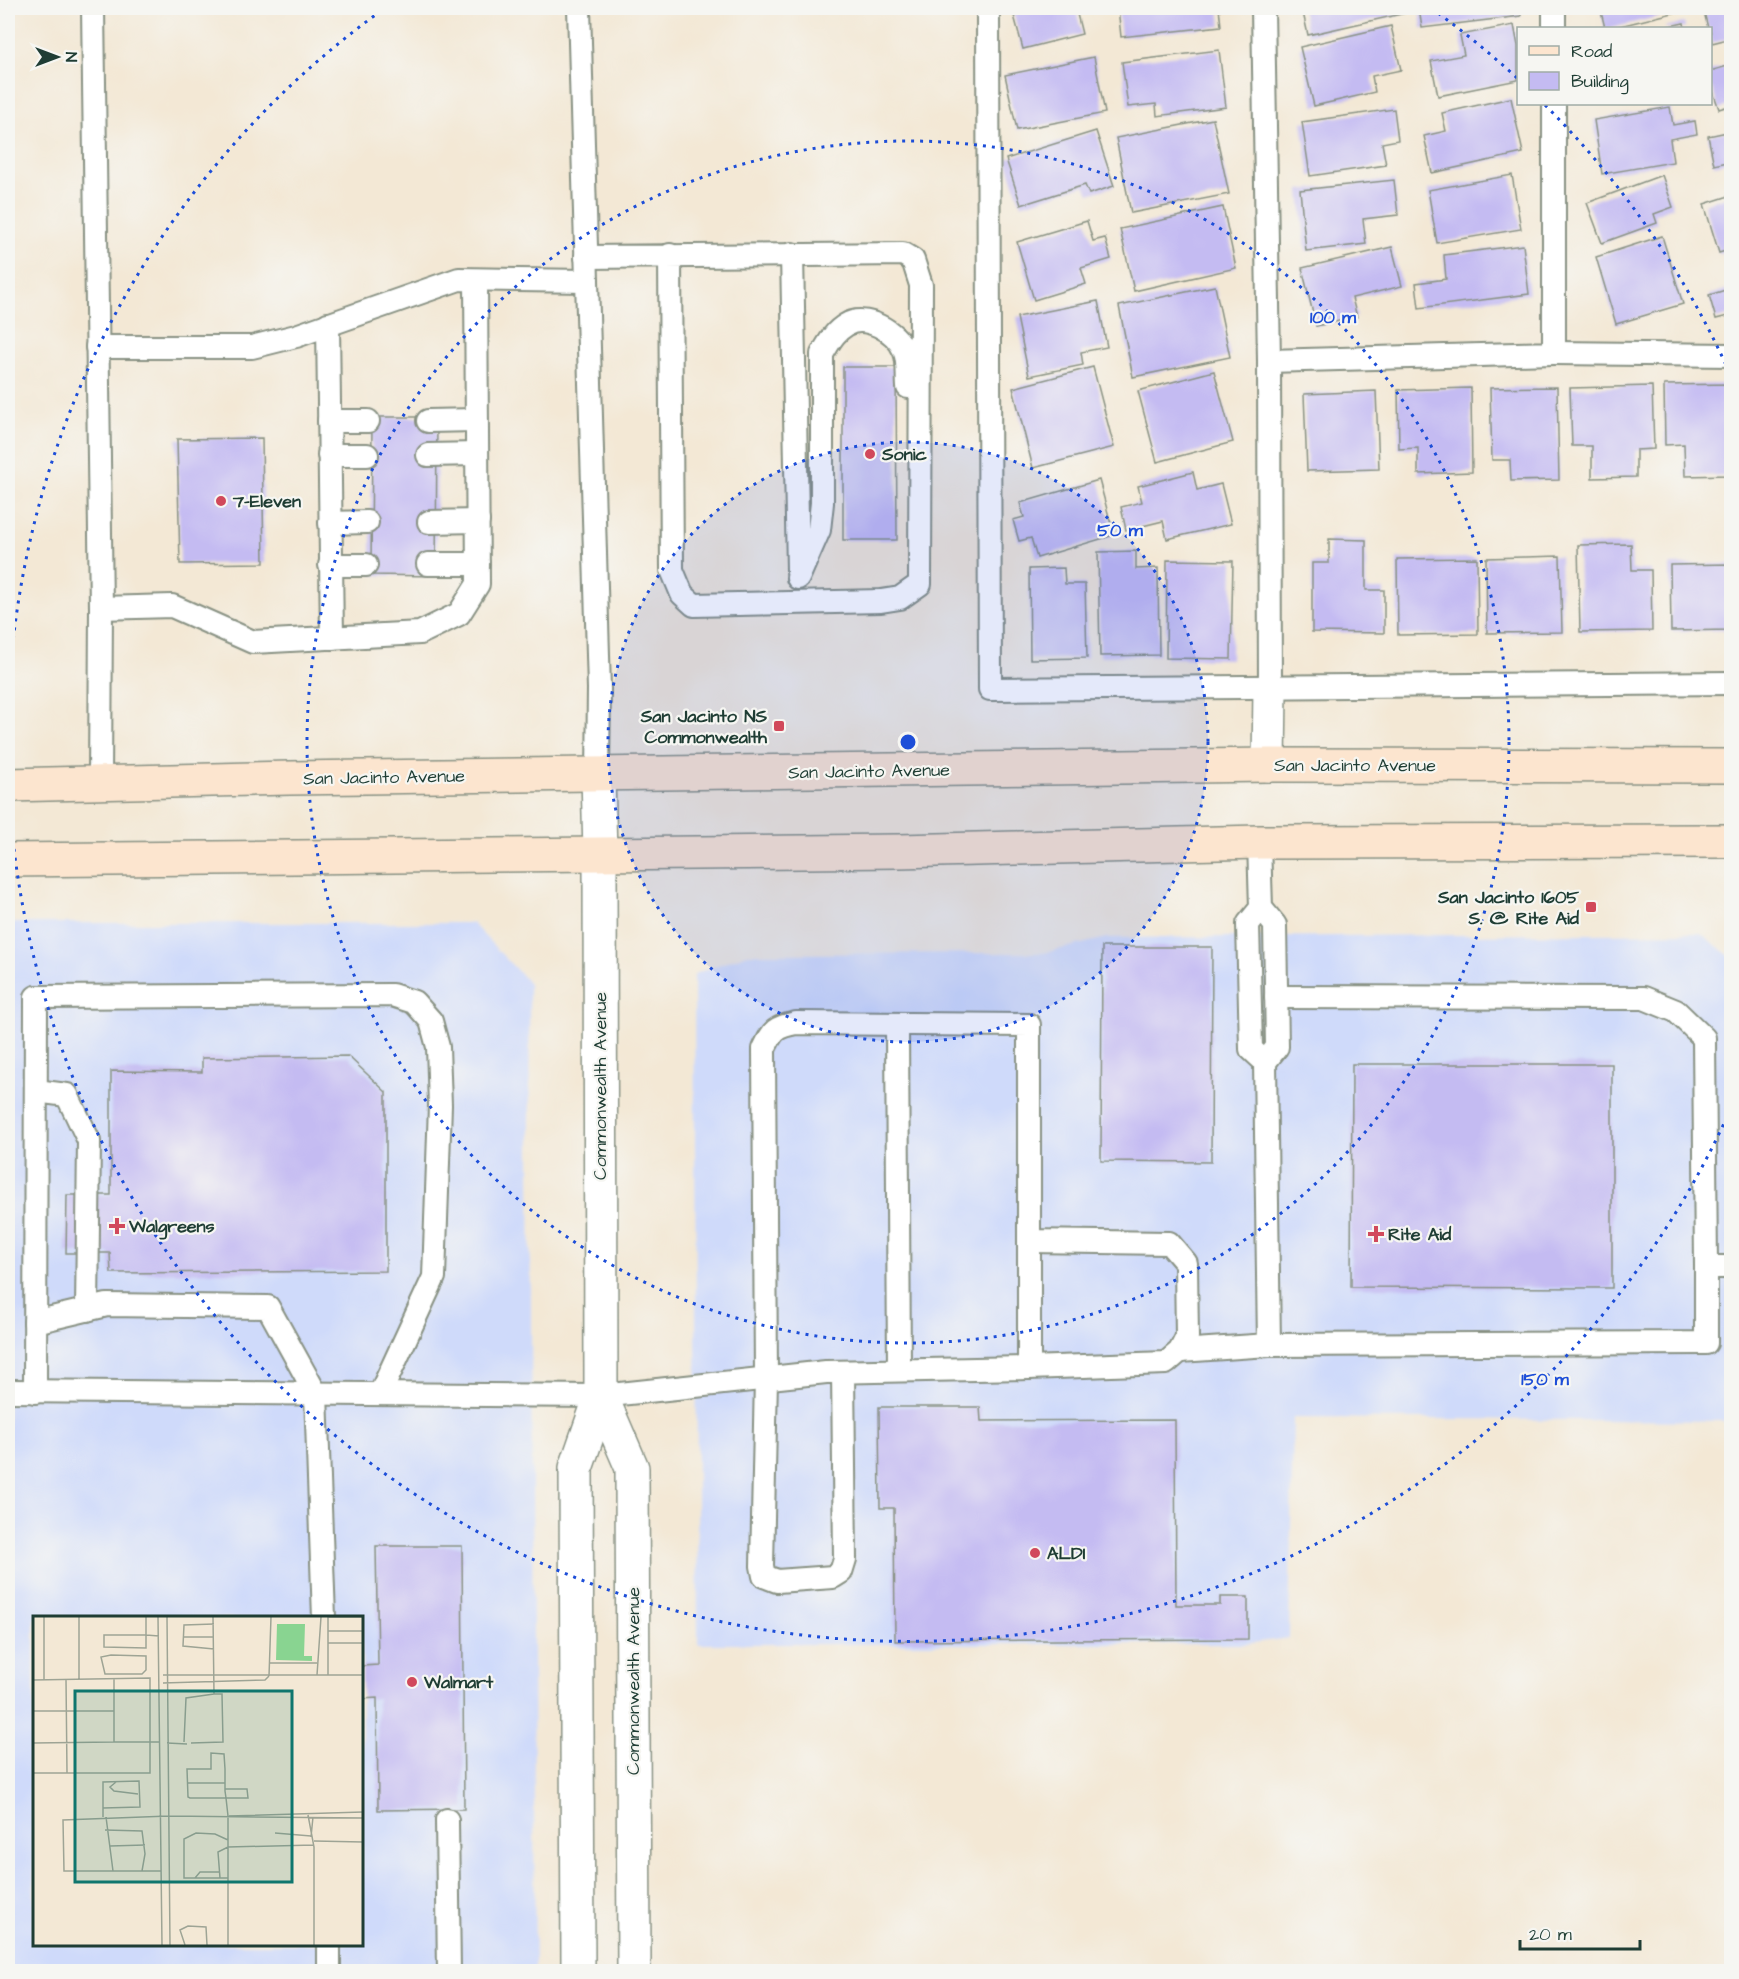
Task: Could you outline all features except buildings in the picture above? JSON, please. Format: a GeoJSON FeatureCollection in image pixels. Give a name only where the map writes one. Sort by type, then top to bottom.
{"type":"FeatureCollection","features":[{"type":"Feature","properties":{"kind":"main road","name":"San Jacinto Avenue"},"geometry":{"type":"LineString","coordinates":[[10,787],[100,782],[1269,765],[1731,766]]}},
{"type":"Feature","properties":{"kind":"main road"},"geometry":{"type":"LineString","coordinates":[[8,860],[899,851],[1259,843],[1731,842]]}},
{"type":"Feature","properties":{"kind":"street"},"geometry":{"type":"LineString","coordinates":[[1269,765],[1270,688]]}},
{"type":"Feature","properties":{"kind":"street","name":"Commonwealth Avenue"},"geometry":{"type":"LineString","coordinates":[[578,1971],[576,1468],[601,1396],[598,775]]}},
{"type":"Feature","properties":{"kind":"street","name":"Commonwealth Avenue"},"geometry":{"type":"LineString","coordinates":[[601,1396],[632,1468],[634,1971]]}},
{"type":"Feature","properties":{"kind":"lane"},"geometry":{"type":"LineString","coordinates":[[93,8],[101,608],[100,782]]}},
{"type":"Feature","properties":{"kind":"lane"},"geometry":{"type":"LineString","coordinates":[[579,8],[599,689],[598,775]]}},
{"type":"Feature","properties":{"kind":"lane"},"geometry":{"type":"LineString","coordinates":[[988,8],[990,689],[1731,683]]}},
{"type":"Feature","properties":{"kind":"lane"},"geometry":{"type":"LineString","coordinates":[[1263,8],[1269,361],[1270,688]]}},
{"type":"Feature","properties":{"kind":"lane"},"geometry":{"type":"LineString","coordinates":[[1554,8],[1554,27]]}},
{"type":"Feature","properties":{"kind":"lane"},"geometry":{"type":"LineString","coordinates":[[1554,105],[1554,353]]}},
{"type":"Feature","properties":{"kind":"lane"},"geometry":{"type":"LineString","coordinates":[[792,254],[799,603]]}},
{"type":"Feature","properties":{"kind":"lane"},"geometry":{"type":"LineString","coordinates":[[586,257],[670,255],[903,254],[913,260],[921,285],[920,584],[900,598],[881,601],[694,605],[682,594],[672,570],[670,255]]}},
{"type":"Feature","properties":{"kind":"lane"},"geometry":{"type":"LineString","coordinates":[[97,347],[252,347],[328,324],[459,279],[587,280]]}},
{"type":"Feature","properties":{"kind":"lane"},"geometry":{"type":"LineString","coordinates":[[101,608],[172,606],[253,642],[420,633],[459,614],[478,584],[476,280]]}},
{"type":"Feature","properties":{"kind":"lane"},"geometry":{"type":"LineString","coordinates":[[798,578],[819,530],[822,503],[822,354],[833,336],[848,323],[866,322],[889,329],[905,351],[921,520]]}},
{"type":"Feature","properties":{"kind":"lane"},"geometry":{"type":"LineString","coordinates":[[328,324],[332,638]]}},
{"type":"Feature","properties":{"kind":"lane"},"geometry":{"type":"LineString","coordinates":[[1269,361],[1554,353],[1731,354]]}},
{"type":"Feature","properties":{"kind":"lane"},"geometry":{"type":"LineString","coordinates":[[428,421],[476,420]]}},
{"type":"Feature","properties":{"kind":"lane"},"geometry":{"type":"LineString","coordinates":[[329,421],[368,421]]}},
{"type":"Feature","properties":{"kind":"lane"},"geometry":{"type":"LineString","coordinates":[[428,455],[477,454]]}},
{"type":"Feature","properties":{"kind":"lane"},"geometry":{"type":"LineString","coordinates":[[329,455],[367,455]]}},
{"type":"Feature","properties":{"kind":"lane"},"geometry":{"type":"LineString","coordinates":[[429,522],[478,521]]}},
{"type":"Feature","properties":{"kind":"lane"},"geometry":{"type":"LineString","coordinates":[[330,523],[367,522]]}},
{"type":"Feature","properties":{"kind":"lane"},"geometry":{"type":"LineString","coordinates":[[428,564],[478,564]]}},
{"type":"Feature","properties":{"kind":"lane"},"geometry":{"type":"LineString","coordinates":[[330,565],[366,565]]}},
{"type":"Feature","properties":{"kind":"lane"},"geometry":{"type":"LineString","coordinates":[[1259,843],[1260,908],[1248,924],[1251,1049],[1264,1062]]}},
{"type":"Feature","properties":{"kind":"lane"},"geometry":{"type":"LineString","coordinates":[[1260,908],[1275,925],[1277,1047],[1264,1062],[1269,1346]]}},
{"type":"Feature","properties":{"kind":"lane"},"geometry":{"type":"LineString","coordinates":[[35,1392],[36,997],[392,996],[414,1002],[431,1021],[438,1047],[440,1105],[434,1277],[380,1394]]}},
{"type":"Feature","properties":{"kind":"lane"},"geometry":{"type":"LineString","coordinates":[[1180,1351],[1269,1346],[1706,1343],[1704,1038],[1676,1011],[1644,998],[1276,997]]}},
{"type":"Feature","properties":{"kind":"lane"},"geometry":{"type":"LineString","coordinates":[[843,1372],[845,1559],[841,1572],[833,1578],[777,1581],[764,1576],[762,1566],[765,1378],[764,1049],[771,1033],[781,1026],[796,1023],[1029,1025],[1029,1368]]}},
{"type":"Feature","properties":{"kind":"lane"},"geometry":{"type":"LineString","coordinates":[[897,1025],[899,1370]]}},
{"type":"Feature","properties":{"kind":"lane"},"geometry":{"type":"LineString","coordinates":[[36,1091],[67,1095],[89,1141],[87,1310]]}},
{"type":"Feature","properties":{"kind":"lane"},"geometry":{"type":"LineString","coordinates":[[8,1391],[601,1396],[843,1372],[1166,1363],[1180,1351],[1186,1337],[1186,1263],[1169,1243],[1029,1241]]}},
{"type":"Feature","properties":{"kind":"lane"},"geometry":{"type":"LineString","coordinates":[[1706,1267],[1731,1267]]}},
{"type":"Feature","properties":{"kind":"lane"},"geometry":{"type":"LineString","coordinates":[[35,1322],[107,1305],[268,1306],[316,1394],[324,1616]]}},
{"type":"Feature","properties":{"kind":"lane"},"geometry":{"type":"LineString","coordinates":[[447,1820],[449,1971]]}},
{"type":"Feature","properties":{"kind":"lane"},"geometry":{"type":"LineString","coordinates":[[329,1946],[329,1971]]}},
{"type":"Feature","properties":{"kind":"shaded area"},"geometry":{"type":"Polygon","coordinates":[[[8,923],[472,923],[529,983],[535,1971],[8,1972],[8,923]]]}},
{"type":"Feature","properties":{"kind":"shaded area"},"geometry":{"type":"Polygon","coordinates":[[[1700,933],[1731,957],[1731,1421],[1293,1418],[1289,1638],[1245,1644],[698,1644],[694,974],[748,954],[1044,953],[1107,938],[1700,933]]]}},
{"type":"Feature","properties":{"kind":"place","name":"Sonic"},"geometry":{"type":"Point","coordinates":[870,454]}},
{"type":"Feature","properties":{"kind":"place","name":"7-Eleven"},"geometry":{"type":"Point","coordinates":[221,501]}},
{"type":"Feature","properties":{"kind":"place","name":"San Jacinto NS Commonwealth"},"geometry":{"type":"Point","coordinates":[779,726]}},
{"type":"Feature","properties":{"kind":"place","name":"San Jacinto 1605 S. @ Rite Aid"},"geometry":{"type":"Point","coordinates":[1591,907]}},
{"type":"Feature","properties":{"kind":"place","name":"Walgreens"},"geometry":{"type":"Point","coordinates":[117,1226]}},
{"type":"Feature","properties":{"kind":"place","name":"Rite Aid"},"geometry":{"type":"Point","coordinates":[1376,1234]}},
{"type":"Feature","properties":{"kind":"place","name":"ALDI"},"geometry":{"type":"Point","coordinates":[1035,1553]}},
{"type":"Feature","properties":{"kind":"place","name":"Walmart"},"geometry":{"type":"Point","coordinates":[412,1682]}}]}
